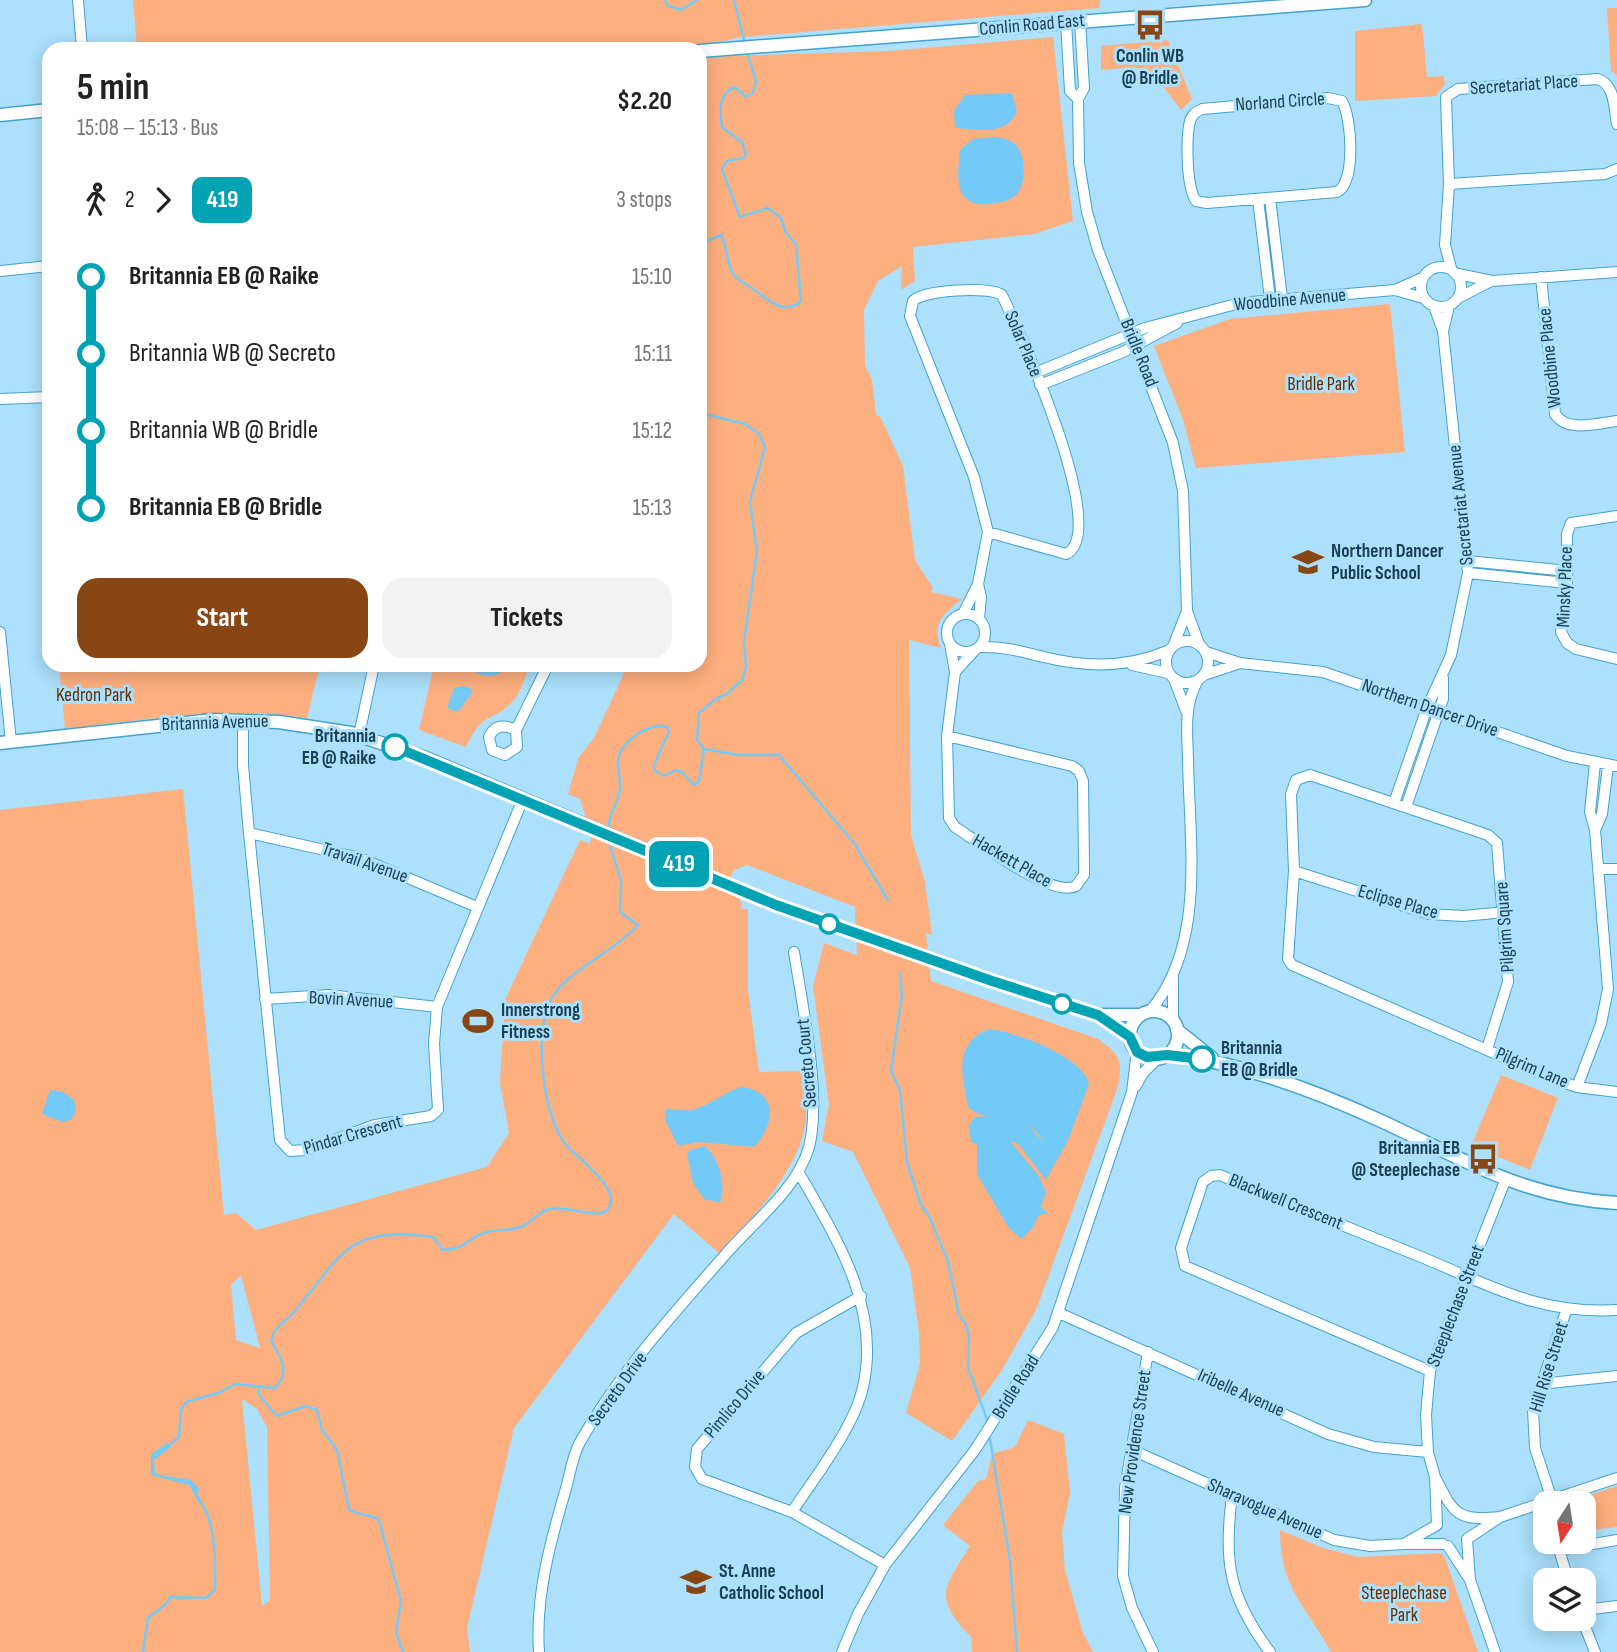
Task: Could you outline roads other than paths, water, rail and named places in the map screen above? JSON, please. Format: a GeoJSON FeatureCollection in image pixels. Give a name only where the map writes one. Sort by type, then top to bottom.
{"type":"FeatureCollection","features":[{"type":"Feature","properties":{"kind":"street"},"geometry":{"type":"LineString","coordinates":[[78,0],[81,42]]}},
{"type":"Feature","properties":{"kind":"street","name":"Conlin Road East"},"geometry":{"type":"LineString","coordinates":[[707,50],[1365,0]]}},
{"type":"Feature","properties":{"kind":"street","name":"Bridle Road"},"geometry":{"type":"LineString","coordinates":[[1080,21],[1084,88],[1078,99],[1079,163],[1087,212],[1163,412],[1178,463],[1185,518],[1187,611],[1203,648]]}},
{"type":"Feature","properties":{"kind":"street","name":"Bridle Road"},"geometry":{"type":"LineString","coordinates":[[1066,22],[1070,92],[1078,99]]}},
{"type":"Feature","properties":{"kind":"street","name":"Secretariat Place"},"geometry":{"type":"LineString","coordinates":[[1435,267],[1445,245],[1449,184],[1444,107],[1446,97],[1452,92],[1597,79],[1608,85],[1611,91],[1617,124]]}},
{"type":"Feature","properties":{"kind":"street","name":"Norland Circle"},"geometry":{"type":"LineString","coordinates":[[1328,98],[1342,101],[1347,115],[1350,174],[1343,189],[1258,199],[1207,203],[1196,201],[1189,186],[1189,124],[1192,115],[1202,108],[1328,98]]}},
{"type":"Feature","properties":{"kind":"street"},"geometry":{"type":"LineString","coordinates":[[0,115],[42,111]]}},
{"type":"Feature","properties":{"kind":"street"},"geometry":{"type":"LineString","coordinates":[[1449,184],[1605,174],[1617,169]]}},
{"type":"Feature","properties":{"kind":"street"},"geometry":{"type":"LineString","coordinates":[[1269,198],[1282,298]]}},
{"type":"Feature","properties":{"kind":"street"},"geometry":{"type":"LineString","coordinates":[[1258,199],[1270,299]]}},
{"type":"Feature","properties":{"kind":"street","name":"Secretariat Place"},"geometry":{"type":"LineString","coordinates":[[1445,245],[1454,271]]}},
{"type":"Feature","properties":{"kind":"street"},"geometry":{"type":"LineString","coordinates":[[0,271],[42,267]]}},
{"type":"Feature","properties":{"kind":"street"},"geometry":{"type":"LineString","coordinates":[[1492,281],[1460,296],[1449,306],[1434,306],[1423,298],[1422,278],[1435,267],[1492,281],[1617,271]]}},
{"type":"Feature","properties":{"kind":"street"},"geometry":{"type":"LineString","coordinates":[[1454,271],[1461,283],[1460,296]]}},
{"type":"Feature","properties":{"kind":"street","name":"Woodbine Avenue"},"geometry":{"type":"LineString","coordinates":[[1035,373],[1132,334],[1219,307],[1270,299],[1395,290],[1422,278]]}},
{"type":"Feature","properties":{"kind":"street","name":"Woodbine Place"},"geometry":{"type":"LineString","coordinates":[[1541,278],[1555,414],[1571,425],[1617,421]]}},
{"type":"Feature","properties":{"kind":"street","name":"Solar Place"},"geometry":{"type":"LineString","coordinates":[[963,614],[978,584],[988,532],[974,477],[910,316],[913,301],[923,295],[990,289],[997,291],[1005,302],[1040,385],[1074,476],[1079,516],[1077,546],[1066,554],[988,532]]}},
{"type":"Feature","properties":{"kind":"street","name":"Woodbine Avenue"},"geometry":{"type":"LineString","coordinates":[[1395,290],[1423,298]]}},
{"type":"Feature","properties":{"kind":"street","name":"Secretariat Avenue"},"geometry":{"type":"LineString","coordinates":[[1394,803],[1427,708],[1443,677],[1458,629],[1468,573],[1444,331],[1434,306]]}},
{"type":"Feature","properties":{"kind":"street","name":"Secretariat Avenue"},"geometry":{"type":"LineString","coordinates":[[1444,331],[1449,306]]}},
{"type":"Feature","properties":{"kind":"street","name":"Woodbine Avenue"},"geometry":{"type":"LineString","coordinates":[[1040,385],[1136,345],[1186,318]]}},
{"type":"Feature","properties":{"kind":"street"},"geometry":{"type":"LineString","coordinates":[[0,399],[42,397]]}},
{"type":"Feature","properties":{"kind":"street","name":"Minsky Place"},"geometry":{"type":"LineString","coordinates":[[1617,516],[1571,523],[1567,534],[1568,571],[1561,632],[1567,643],[1576,649],[1617,659]]}},
{"type":"Feature","properties":{"kind":"street"},"geometry":{"type":"LineString","coordinates":[[1467,561],[1568,571]]}},
{"type":"Feature","properties":{"kind":"street"},"geometry":{"type":"LineString","coordinates":[[1468,573],[1567,583]]}},
{"type":"Feature","properties":{"kind":"street","name":"Solar Place"},"geometry":{"type":"LineString","coordinates":[[978,584],[982,622]]}},
{"type":"Feature","properties":{"kind":"street","name":"Bridle Road"},"geometry":{"type":"LineString","coordinates":[[1171,648],[1187,611]]}},
{"type":"Feature","properties":{"kind":"street"},"geometry":{"type":"LineString","coordinates":[[1008,647],[982,622],[963,614],[954,618],[948,627],[950,644],[960,652],[1008,647],[1081,663],[1128,664],[1171,675],[1186,683],[1201,677]]}},
{"type":"Feature","properties":{"kind":"street"},"geometry":{"type":"LineString","coordinates":[[955,672],[986,635],[982,622]]}},
{"type":"Feature","properties":{"kind":"street"},"geometry":{"type":"LineString","coordinates":[[0,632],[5,743]]}},
{"type":"Feature","properties":{"kind":"street"},"geometry":{"type":"LineString","coordinates":[[1128,664],[1186,640],[1203,648],[1208,662],[1187,715],[1189,904],[1183,947],[1174,978],[1175,1046],[1163,1056]]}},
{"type":"Feature","properties":{"kind":"street","name":"Hackett Place"},"geometry":{"type":"LineString","coordinates":[[947,736],[1072,766],[1079,771],[1083,781],[1084,875],[1076,886],[1067,890],[1038,879],[953,825],[948,812],[947,736],[955,672],[950,644]]}},
{"type":"Feature","properties":{"kind":"street"},"geometry":{"type":"LineString","coordinates":[[1171,648],[1165,660],[1187,715]]}},
{"type":"Feature","properties":{"kind":"street","name":"Northern Dancer Drive"},"geometry":{"type":"LineString","coordinates":[[1203,648],[1240,663],[1323,672],[1595,764],[1612,766]]}},
{"type":"Feature","properties":{"kind":"street","name":"Northern Dancer Drive"},"geometry":{"type":"LineString","coordinates":[[1201,677],[1240,663]]}},
{"type":"Feature","properties":{"kind":"street"},"geometry":{"type":"LineString","coordinates":[[359,735],[372,672]]}},
{"type":"Feature","properties":{"kind":"street"},"geometry":{"type":"LineString","coordinates":[[516,730],[545,672]]}},
{"type":"Feature","properties":{"kind":"street","name":"Secretariat Avenue"},"geometry":{"type":"LineString","coordinates":[[1406,807],[1443,699],[1443,677]]}},
{"type":"Feature","properties":{"kind":"street","name":"Britannia Avenue"},"geometry":{"type":"LineString","coordinates":[[5,743],[186,721],[243,720],[322,727],[359,735],[423,757],[736,889],[992,981],[1098,1015]]}},
{"type":"Feature","properties":{"kind":"street","name":"Pindar Crescent"},"geometry":{"type":"LineString","coordinates":[[243,720],[248,833],[280,1140],[286,1149],[298,1152],[376,1125],[435,1114],[439,1104],[434,1044],[437,1007],[523,799]]}},
{"type":"Feature","properties":{"kind":"street"},"geometry":{"type":"LineString","coordinates":[[1577,1087],[1601,1024],[1608,989],[1599,869],[1595,830],[1590,812],[1595,764]]}},
{"type":"Feature","properties":{"kind":"street"},"geometry":{"type":"LineString","coordinates":[[1595,830],[1602,814],[1612,766]]}},
{"type":"Feature","properties":{"kind":"street","name":"Pilgrim Square"},"geometry":{"type":"LineString","coordinates":[[1310,775],[1394,803],[1494,838],[1499,850],[1508,982],[1488,1049],[1292,965],[1288,959],[1294,871],[1291,794],[1296,780],[1310,775]]}},
{"type":"Feature","properties":{"kind":"street","name":"Travail Avenue"},"geometry":{"type":"LineString","coordinates":[[248,833],[360,858],[477,907]]}},
{"type":"Feature","properties":{"kind":"street"},"geometry":{"type":"LineString","coordinates":[[1599,869],[1617,869]]}},
{"type":"Feature","properties":{"kind":"street","name":"Eclipse Place"},"geometry":{"type":"LineString","coordinates":[[1294,871],[1429,914],[1463,916],[1505,912]]}},
{"type":"Feature","properties":{"kind":"street","name":"Secreto Court"},"geometry":{"type":"LineString","coordinates":[[794,951],[813,1112],[810,1146],[799,1174]]}},
{"type":"Feature","properties":{"kind":"street"},"geometry":{"type":"LineString","coordinates":[[1174,978],[1131,1026],[1130,1037],[1137,1052],[1147,1057],[1216,1061],[1330,1100],[1505,1181],[1554,1195],[1617,1203]]}},
{"type":"Feature","properties":{"kind":"street","name":"Bovin Avenue"},"geometry":{"type":"LineString","coordinates":[[265,999],[329,995],[437,1007]]}},
{"type":"Feature","properties":{"kind":"street"},"geometry":{"type":"LineString","coordinates":[[1098,1015],[1163,1013],[1216,1061]]}},
{"type":"Feature","properties":{"kind":"street"},"geometry":{"type":"LineString","coordinates":[[1098,1015],[1130,1037]]}},
{"type":"Feature","properties":{"kind":"street","name":"Pilgrim Lane"},"geometry":{"type":"LineString","coordinates":[[1488,1049],[1577,1087],[1617,1092]]}},
{"type":"Feature","properties":{"kind":"street","name":"Bridle Road"},"geometry":{"type":"LineString","coordinates":[[842,1652],[858,1614],[885,1565],[975,1450],[1053,1327],[1132,1092],[1137,1052]]}},
{"type":"Feature","properties":{"kind":"street","name":"Bridle Road"},"geometry":{"type":"LineString","coordinates":[[1132,1092],[1143,1073],[1163,1056]]}},
{"type":"Feature","properties":{"kind":"street"},"geometry":{"type":"LineString","coordinates":[[792,1512],[837,1445],[863,1388],[868,1338],[861,1296],[840,1246],[799,1174]]}},
{"type":"Feature","properties":{"kind":"street","name":"Secreto Drive"},"geometry":{"type":"LineString","coordinates":[[539,1652],[539,1613],[550,1543],[578,1447],[623,1378],[725,1254],[799,1174]]}},
{"type":"Feature","properties":{"kind":"street","name":"Blackwell Crescent"},"geometry":{"type":"LineString","coordinates":[[1430,1371],[1185,1266],[1181,1248],[1203,1182],[1211,1176],[1220,1175],[1466,1275]]}},
{"type":"Feature","properties":{"kind":"street","name":"Steeplechase Street"},"geometry":{"type":"LineString","coordinates":[[1437,1525],[1426,1415],[1430,1371],[1505,1181]]}},
{"type":"Feature","properties":{"kind":"street"},"geometry":{"type":"LineString","coordinates":[[1466,1275],[1515,1299],[1566,1311],[1617,1310]]}},
{"type":"Feature","properties":{"kind":"street","name":"Pimlico Drive"},"geometry":{"type":"LineString","coordinates":[[861,1296],[796,1333],[697,1449],[695,1467],[702,1479],[792,1512],[885,1565]]}},
{"type":"Feature","properties":{"kind":"street","name":"Hill Rise Street"},"geometry":{"type":"LineString","coordinates":[[1549,1491],[1540,1470],[1532,1428],[1540,1384],[1566,1311]]}},
{"type":"Feature","properties":{"kind":"street","name":"Iribelle Avenue"},"geometry":{"type":"LineString","coordinates":[[1059,1313],[1328,1434],[1374,1447],[1428,1452]]}},
{"type":"Feature","properties":{"kind":"street","name":"New Providence Street"},"geometry":{"type":"LineString","coordinates":[[1148,1352],[1125,1488],[1123,1576],[1132,1608],[1153,1652]]}},
{"type":"Feature","properties":{"kind":"street"},"geometry":{"type":"LineString","coordinates":[[1540,1384],[1617,1376]]}},
{"type":"Feature","properties":{"kind":"street","name":"Sharavogue Avenue"},"geometry":{"type":"LineString","coordinates":[[1132,1450],[1334,1540],[1370,1546],[1446,1545]]}},
{"type":"Feature","properties":{"kind":"street","name":"Steeplechase Street"},"geometry":{"type":"LineString","coordinates":[[1434,1478],[1449,1505],[1459,1516]]}},
{"type":"Feature","properties":{"kind":"street"},"geometry":{"type":"LineString","coordinates":[[1581,1491],[1617,1478]]}},
{"type":"Feature","properties":{"kind":"street"},"geometry":{"type":"LineString","coordinates":[[1232,1495],[1226,1544],[1231,1575],[1242,1608],[1270,1652]]}},
{"type":"Feature","properties":{"kind":"street"},"geometry":{"type":"LineString","coordinates":[[1404,1544],[1424,1535],[1448,1515],[1470,1519],[1500,1517],[1533,1507]]}},
{"type":"Feature","properties":{"kind":"street"},"geometry":{"type":"LineString","coordinates":[[1459,1516],[1467,1523],[1470,1580],[1495,1652]]}},
{"type":"Feature","properties":{"kind":"street"},"geometry":{"type":"LineString","coordinates":[[1446,1545],[1459,1546],[1500,1517]]}},
{"type":"Feature","properties":{"kind":"street"},"geometry":{"type":"LineString","coordinates":[[1437,1525],[1437,1536],[1470,1580]]}},
{"type":"Feature","properties":{"kind":"street"},"geometry":{"type":"LineString","coordinates":[[1596,1542],[1617,1540]]}},
{"type":"Feature","properties":{"kind":"street"},"geometry":{"type":"LineString","coordinates":[[1596,1609],[1617,1606]]}},
{"type":"Feature","properties":{"kind":"street"},"geometry":{"type":"LineString","coordinates":[[1586,1631],[1595,1652]]}},
{"type":"Feature","properties":{"kind":"water"},"geometry":{"type":"Polygon","coordinates":[[[1012,93],[1017,112],[1005,125],[990,130],[955,128],[954,111],[965,95],[1012,93]]]}},
{"type":"Feature","properties":{"kind":"water"},"geometry":{"type":"Polygon","coordinates":[[[995,137],[1010,141],[1019,149],[1023,162],[1022,184],[1011,199],[993,204],[978,204],[963,196],[960,189],[960,150],[973,139],[995,137]]]}},
{"type":"Feature","properties":{"kind":"water"},"geometry":{"type":"Polygon","coordinates":[[[476,672],[502,672],[489,676],[476,672]]]}},
{"type":"Feature","properties":{"kind":"water"},"geometry":{"type":"Polygon","coordinates":[[[464,686],[472,689],[472,693],[458,712],[447,708],[454,688],[464,686]]]}},
{"type":"Feature","properties":{"kind":"water"},"geometry":{"type":"Polygon","coordinates":[[[989,1029],[1015,1035],[1062,1056],[1075,1064],[1089,1084],[1068,1141],[1046,1180],[1018,1144],[1010,1141],[1038,1175],[1046,1192],[1041,1207],[1048,1213],[1039,1215],[1032,1229],[1021,1239],[1008,1227],[977,1174],[977,1144],[971,1142],[969,1125],[975,1117],[990,1116],[968,1107],[963,1062],[970,1043],[989,1029]]]}},
{"type":"Feature","properties":{"kind":"water"},"geometry":{"type":"Polygon","coordinates":[[[741,1087],[762,1095],[770,1110],[766,1128],[754,1147],[699,1142],[678,1146],[665,1120],[666,1109],[695,1109],[741,1087]]]}},
{"type":"Feature","properties":{"kind":"water"},"geometry":{"type":"Polygon","coordinates":[[[50,1090],[63,1092],[74,1100],[76,1112],[71,1120],[62,1122],[42,1114],[50,1090]]]}},
{"type":"Feature","properties":{"kind":"water"},"geometry":{"type":"Polygon","coordinates":[[[705,1146],[720,1173],[723,1189],[720,1203],[704,1199],[693,1183],[687,1154],[690,1150],[705,1146]]]}},
{"type":"Feature","properties":{"kind":"water"},"geometry":{"type":"Polygon","coordinates":[[[167,1443],[171,1447],[154,1460],[155,1472],[191,1480],[199,1489],[197,1494],[202,1501],[199,1503],[189,1485],[151,1475],[151,1454],[167,1443]]]}},
{"type":"Feature","properties":{"kind":"waterway"},"geometry":{"type":"LineString","coordinates":[[665,0],[668,6],[681,10],[697,0]]}},
{"type":"Feature","properties":{"kind":"waterway"},"geometry":{"type":"LineString","coordinates":[[734,0],[745,44]]}},
{"type":"Feature","properties":{"kind":"waterway"},"geometry":{"type":"LineString","coordinates":[[707,241],[721,235],[734,275],[770,301],[782,307],[801,301],[796,244],[786,233],[781,218],[768,208],[740,217],[722,169],[727,161],[744,158],[746,153],[742,142],[722,127],[721,109],[723,98],[729,90],[735,87],[746,97],[753,93],[756,82],[747,51]]}},
{"type":"Feature","properties":{"kind":"waterway"},"geometry":{"type":"LineString","coordinates":[[609,831],[610,819],[619,794],[618,761],[629,741],[652,727],[667,727],[669,732],[654,765],[655,771],[664,776],[676,770],[682,772],[694,785],[699,782],[704,749],[697,740],[699,713],[742,680],[746,667],[744,642],[757,551],[750,502],[765,447],[759,434],[745,424],[707,415]]}},
{"type":"Feature","properties":{"kind":"waterway"},"geometry":{"type":"LineString","coordinates":[[704,749],[739,755],[779,755],[854,843],[888,900]]}},
{"type":"Feature","properties":{"kind":"waterway"},"geometry":{"type":"LineString","coordinates":[[167,1447],[179,1437],[181,1410],[186,1402],[221,1392],[235,1384],[275,1388],[283,1376],[283,1364],[271,1341],[274,1332],[337,1259],[364,1240],[404,1235],[433,1237],[443,1250],[460,1247],[486,1232],[523,1226],[549,1209],[596,1213],[606,1211],[611,1203],[605,1185],[566,1145],[552,1116],[544,1077],[542,1038],[548,1006],[554,994],[575,973],[638,925],[620,912],[621,881],[609,841]]}},
{"type":"Feature","properties":{"kind":"waterway"},"geometry":{"type":"LineString","coordinates":[[900,973],[902,995],[891,1071],[900,1090],[907,1162],[921,1205],[929,1216],[948,1261],[959,1315],[966,1324],[969,1337],[968,1368],[988,1422]]}},
{"type":"Feature","properties":{"kind":"waterway"},"geometry":{"type":"LineString","coordinates":[[259,1387],[259,1395],[277,1416],[306,1406],[317,1410],[322,1430],[337,1450],[349,1509],[379,1520],[401,1601],[396,1633],[403,1652]]}},
{"type":"Feature","properties":{"kind":"waterway"},"geometry":{"type":"LineString","coordinates":[[990,1439],[1010,1560],[1017,1652]]}},
{"type":"Feature","properties":{"kind":"waterway"},"geometry":{"type":"LineString","coordinates":[[143,1652],[148,1618],[166,1604],[170,1597],[206,1598],[215,1590],[212,1532],[210,1521],[200,1501]]}},
{"type":"Feature","properties":{"kind":"place","name":"Conlin WB @ Bridle"},"geometry":{"type":"Point","coordinates":[1150,25]}},
{"type":"Feature","properties":{"kind":"place","name":"Northern Dancer Public School"},"geometry":{"type":"Point","coordinates":[1308,562]}},
{"type":"Feature","properties":{"kind":"place","name":"Britannia EB @ Raike"},"geometry":{"type":"Point","coordinates":[395,747]}},
{"type":"Feature","properties":{"kind":"place","name":"Innerstrong Fitness"},"geometry":{"type":"Point","coordinates":[478,1021]}},
{"type":"Feature","properties":{"kind":"place","name":"Britannia EB @ Bridle"},"geometry":{"type":"Point","coordinates":[1202,1059]}},
{"type":"Feature","properties":{"kind":"place","name":"Britannia EB @ Steeplechase"},"geometry":{"type":"Point","coordinates":[1483,1159]}},
{"type":"Feature","properties":{"kind":"place","name":"St. Anne Catholic School"},"geometry":{"type":"Point","coordinates":[696,1582]}},
{"type":"Feature","properties":{"kind":"park label","name":"Bridle Park"},"geometry":{"type":"Point","coordinates":[1321,384]}},
{"type":"Feature","properties":{"kind":"park label","name":"Kedron Park"},"geometry":{"type":"Point","coordinates":[94,695]}},
{"type":"Feature","properties":{"kind":"park label","name":"Steeplechase Park"},"geometry":{"type":"Point","coordinates":[1404,1604]}}]}
